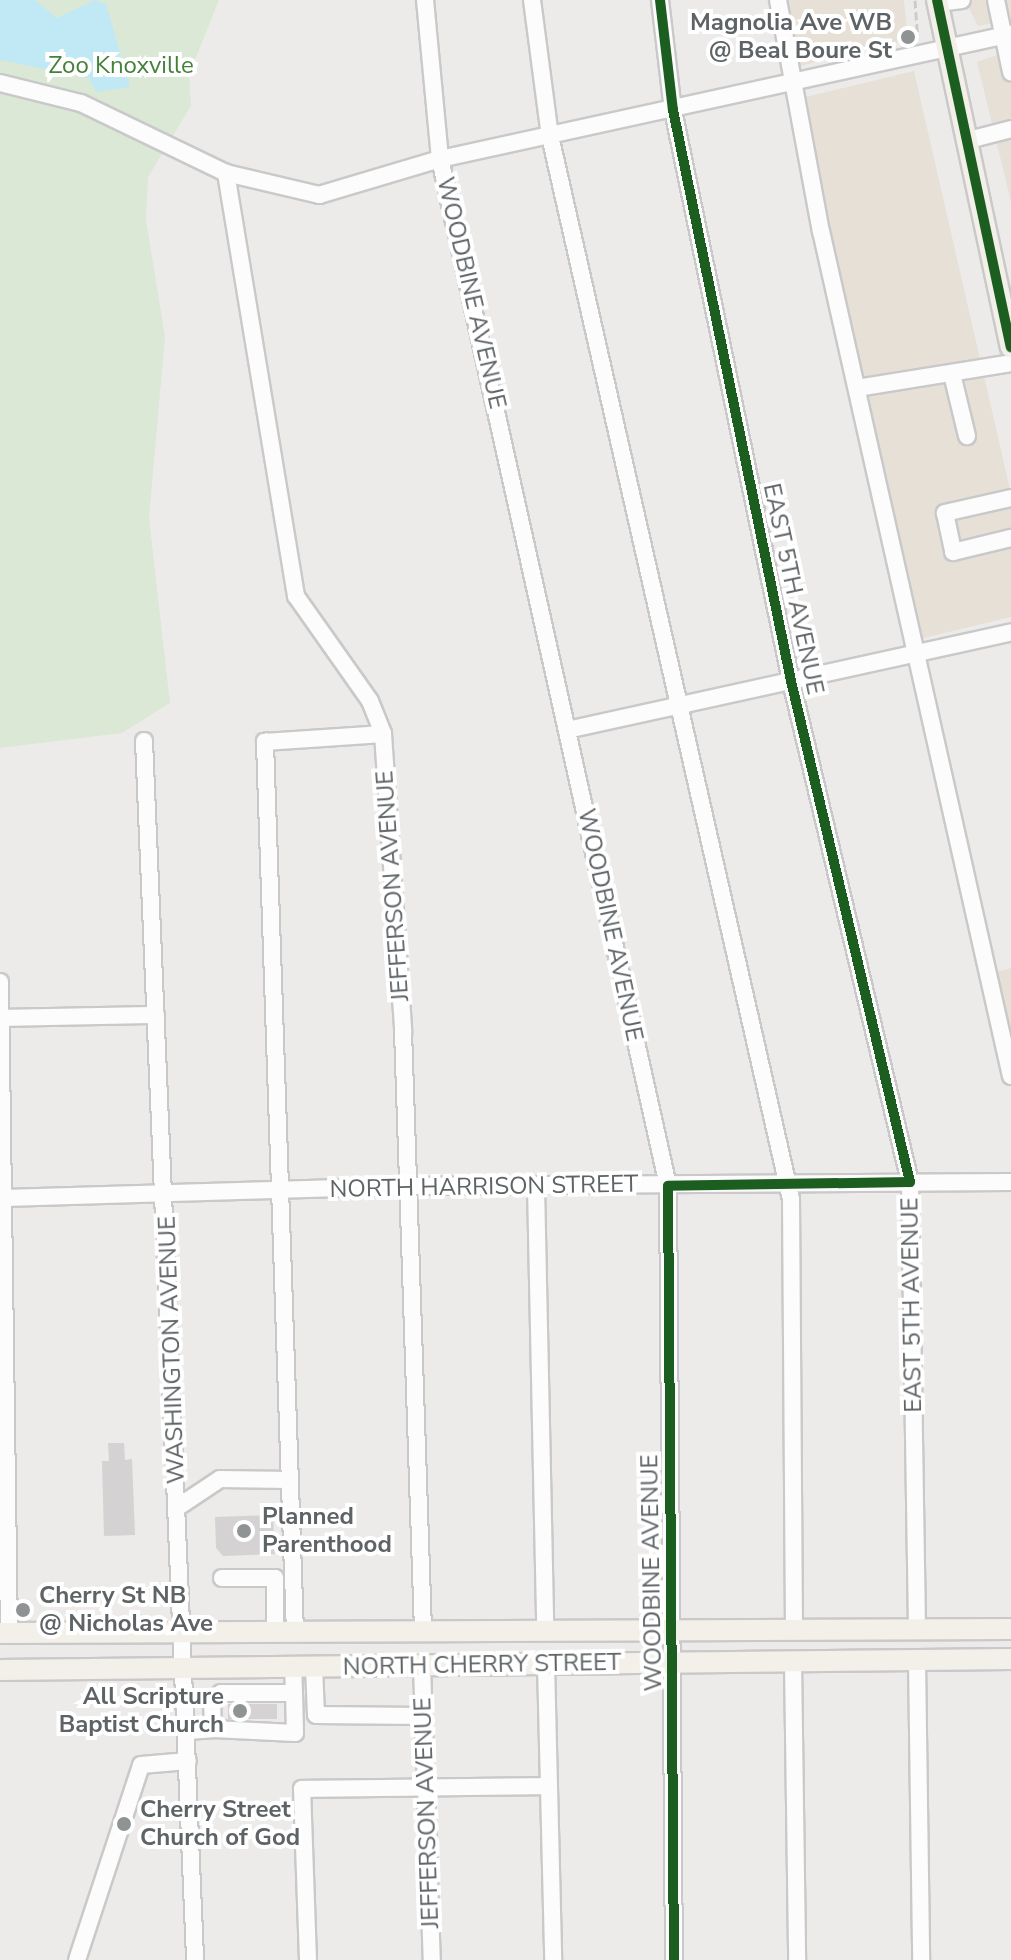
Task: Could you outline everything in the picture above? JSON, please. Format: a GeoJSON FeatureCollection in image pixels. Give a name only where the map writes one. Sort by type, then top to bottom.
{"type":"FeatureCollection","features":[{"type":"Feature","properties":{"kind":"main road"},"geometry":{"type":"LineString","coordinates":[[938,2],[944,49],[965,141],[1004,288],[1011,347]]}},
{"type":"Feature","properties":{"kind":"main road","name":"NORTH CHERRY STREET"},"geometry":{"type":"LineString","coordinates":[[4,1633],[1011,1629]]}},
{"type":"Feature","properties":{"kind":"main road","name":"NORTH CHERRY STREET"},"geometry":{"type":"LineString","coordinates":[[0,1670],[1011,1659]]}},
{"type":"Feature","properties":{"kind":"street","name":"WOODBINE AVENUE"},"geometry":{"type":"LineString","coordinates":[[425,0],[440,159],[668,1186],[674,1960]]}},
{"type":"Feature","properties":{"kind":"street"},"geometry":{"type":"LineString","coordinates":[[532,0],[550,136],[681,705],[785,1184],[794,1630]]}},
{"type":"Feature","properties":{"kind":"street","name":"EAST 5TH AVENUE"},"geometry":{"type":"LineString","coordinates":[[660,0],[673,110],[791,681],[910,1182],[917,1629]]}},
{"type":"Feature","properties":{"kind":"street"},"geometry":{"type":"LineString","coordinates":[[778,0],[790,85],[1011,1076]]}},
{"type":"Feature","properties":{"kind":"street"},"geometry":{"type":"LineString","coordinates":[[938,2],[962,0]]}},
{"type":"Feature","properties":{"kind":"street"},"geometry":{"type":"LineString","coordinates":[[996,0],[1007,35],[1010,61]]}},
{"type":"Feature","properties":{"kind":"street"},"geometry":{"type":"LineString","coordinates":[[0,83],[81,103],[226,173],[319,195],[440,159],[790,85],[1007,35]]}},
{"type":"Feature","properties":{"kind":"street"},"geometry":{"type":"LineString","coordinates":[[965,141],[1011,129]]}},
{"type":"Feature","properties":{"kind":"street","name":"JEFFERSON AVENUE"},"geometry":{"type":"LineString","coordinates":[[226,173],[296,596],[370,701],[383,734],[408,1186],[423,1631]]}},
{"type":"Feature","properties":{"kind":"street"},"geometry":{"type":"LineString","coordinates":[[857,388],[1011,363]]}},
{"type":"Feature","properties":{"kind":"street"},"geometry":{"type":"LineString","coordinates":[[952,374],[967,436]]}},
{"type":"Feature","properties":{"kind":"street"},"geometry":{"type":"LineString","coordinates":[[1011,498],[945,513],[953,552],[1011,538]]}},
{"type":"Feature","properties":{"kind":"street"},"geometry":{"type":"LineString","coordinates":[[567,730],[1011,632]]}},
{"type":"Feature","properties":{"kind":"street"},"geometry":{"type":"LineString","coordinates":[[285,1633],[289,1480],[265,742],[383,734]]}},
{"type":"Feature","properties":{"kind":"street","name":"WASHINGTON AVENUE"},"geometry":{"type":"LineString","coordinates":[[144,741],[195,1960]]}},
{"type":"Feature","properties":{"kind":"street"},"geometry":{"type":"LineString","coordinates":[[0,982],[4,1198],[4,1633]]}},
{"type":"Feature","properties":{"kind":"street"},"geometry":{"type":"LineString","coordinates":[[1,1018],[156,1015]]}},
{"type":"Feature","properties":{"kind":"street","name":"NORTH HARRISON STREET"},"geometry":{"type":"LineString","coordinates":[[4,1198],[408,1186],[1011,1182]]}},
{"type":"Feature","properties":{"kind":"street"},"geometry":{"type":"LineString","coordinates":[[536,1186],[545,1630]]}},
{"type":"Feature","properties":{"kind":"street"},"geometry":{"type":"LineString","coordinates":[[178,1507],[220,1479],[289,1480]]}},
{"type":"Feature","properties":{"kind":"street"},"geometry":{"type":"LineString","coordinates":[[222,1578],[275,1578],[285,1633]]}},
{"type":"Feature","properties":{"kind":"street"},"geometry":{"type":"LineString","coordinates":[[917,1660],[921,1960]]}},
{"type":"Feature","properties":{"kind":"street"},"geometry":{"type":"LineString","coordinates":[[793,1662],[797,1960]]}},
{"type":"Feature","properties":{"kind":"street"},"geometry":{"type":"LineString","coordinates":[[546,1664],[553,1960]]}},
{"type":"Feature","properties":{"kind":"street","name":"JEFFERSON AVENUE"},"geometry":{"type":"LineString","coordinates":[[422,1666],[432,1960]]}},
{"type":"Feature","properties":{"kind":"street"},"geometry":{"type":"LineString","coordinates":[[187,1731],[213,1729],[295,1733],[293,1667]]}},
{"type":"Feature","properties":{"kind":"street"},"geometry":{"type":"LineString","coordinates":[[314,1667],[316,1715],[424,1716]]}},
{"type":"Feature","properties":{"kind":"street"},"geometry":{"type":"LineString","coordinates":[[213,1729],[212,1704],[221,1693],[294,1693]]}},
{"type":"Feature","properties":{"kind":"street"},"geometry":{"type":"LineString","coordinates":[[77,1960],[141,1765],[188,1761]]}},
{"type":"Feature","properties":{"kind":"street"},"geometry":{"type":"LineString","coordinates":[[308,1960],[302,1789],[426,1785],[547,1786]]}},
{"type":"Feature","properties":{"kind":"path"},"geometry":{"type":"LineString","coordinates":[[915,0],[919,55]]}},
{"type":"Feature","properties":{"kind":"shaded area"},"geometry":{"type":"Polygon","coordinates":[[[778,0],[904,0],[908,40],[787,69],[778,0]]]}},
{"type":"Feature","properties":{"kind":"shaded area"},"geometry":{"type":"Polygon","coordinates":[[[965,0],[1011,0],[1011,20],[978,26],[965,0]]]}},
{"type":"Feature","properties":{"kind":"shaded area"},"geometry":{"type":"Polygon","coordinates":[[[1011,50],[1011,202],[977,62],[1011,50]]]}},
{"type":"Feature","properties":{"kind":"shaded area"},"geometry":{"type":"Polygon","coordinates":[[[914,71],[1011,494],[1011,617],[912,641],[793,100],[914,71]]]}},
{"type":"Feature","properties":{"kind":"shaded area"},"geometry":{"type":"Polygon","coordinates":[[[1011,968],[1011,1076],[987,974],[1011,968]]]}},
{"type":"Feature","properties":{"kind":"green space","name":"Zoo Knoxville"},"geometry":{"type":"Polygon","coordinates":[[[0,0],[219,0],[189,75],[191,106],[148,177],[146,220],[165,337],[149,518],[170,703],[122,733],[0,748],[0,0]]]}},
{"type":"Feature","properties":{"kind":"water"},"geometry":{"type":"Polygon","coordinates":[[[0,0],[35,0],[57,18],[95,0],[106,4],[130,87],[96,92],[89,78],[0,60],[0,0]]]}},
{"type":"Feature","properties":{"kind":"building"},"geometry":{"type":"Polygon","coordinates":[[[108,1443],[124,1443],[125,1460],[132,1459],[135,1535],[104,1536],[102,1461],[109,1461],[108,1443]]]}},
{"type":"Feature","properties":{"kind":"building","name":"Planned Parenthood"},"geometry":{"type":"Polygon","coordinates":[[[273,1515],[275,1554],[223,1556],[216,1548],[215,1517],[273,1515]]]}},
{"type":"Feature","properties":{"kind":"building"},"geometry":{"type":"Polygon","coordinates":[[[228,1704],[277,1704],[277,1719],[228,1719],[228,1704]]]}},
{"type":"Feature","properties":{"kind":"cycle path"},"geometry":{"type":"LineString","coordinates":[[660,0],[673,110],[791,681],[910,1182],[668,1186],[674,1960]]}},
{"type":"Feature","properties":{"kind":"cycle path"},"geometry":{"type":"LineString","coordinates":[[937,0],[1011,347]]}},
{"type":"Feature","properties":{"kind":"place","name":"Magnolia Ave WB @ Beal Boure St"},"geometry":{"type":"Point","coordinates":[908,37]}},
{"type":"Feature","properties":{"kind":"place","name":"Planned Parenthood"},"geometry":{"type":"Point","coordinates":[244,1531]}},
{"type":"Feature","properties":{"kind":"place","name":"Cherry St NB @ Nicholas Ave"},"geometry":{"type":"Point","coordinates":[23,1610]}},
{"type":"Feature","properties":{"kind":"place","name":"All Scripture Baptist Church"},"geometry":{"type":"Point","coordinates":[240,1711]}},
{"type":"Feature","properties":{"kind":"place","name":"Cherry Street Church of God"},"geometry":{"type":"Point","coordinates":[124,1824]}}]}
